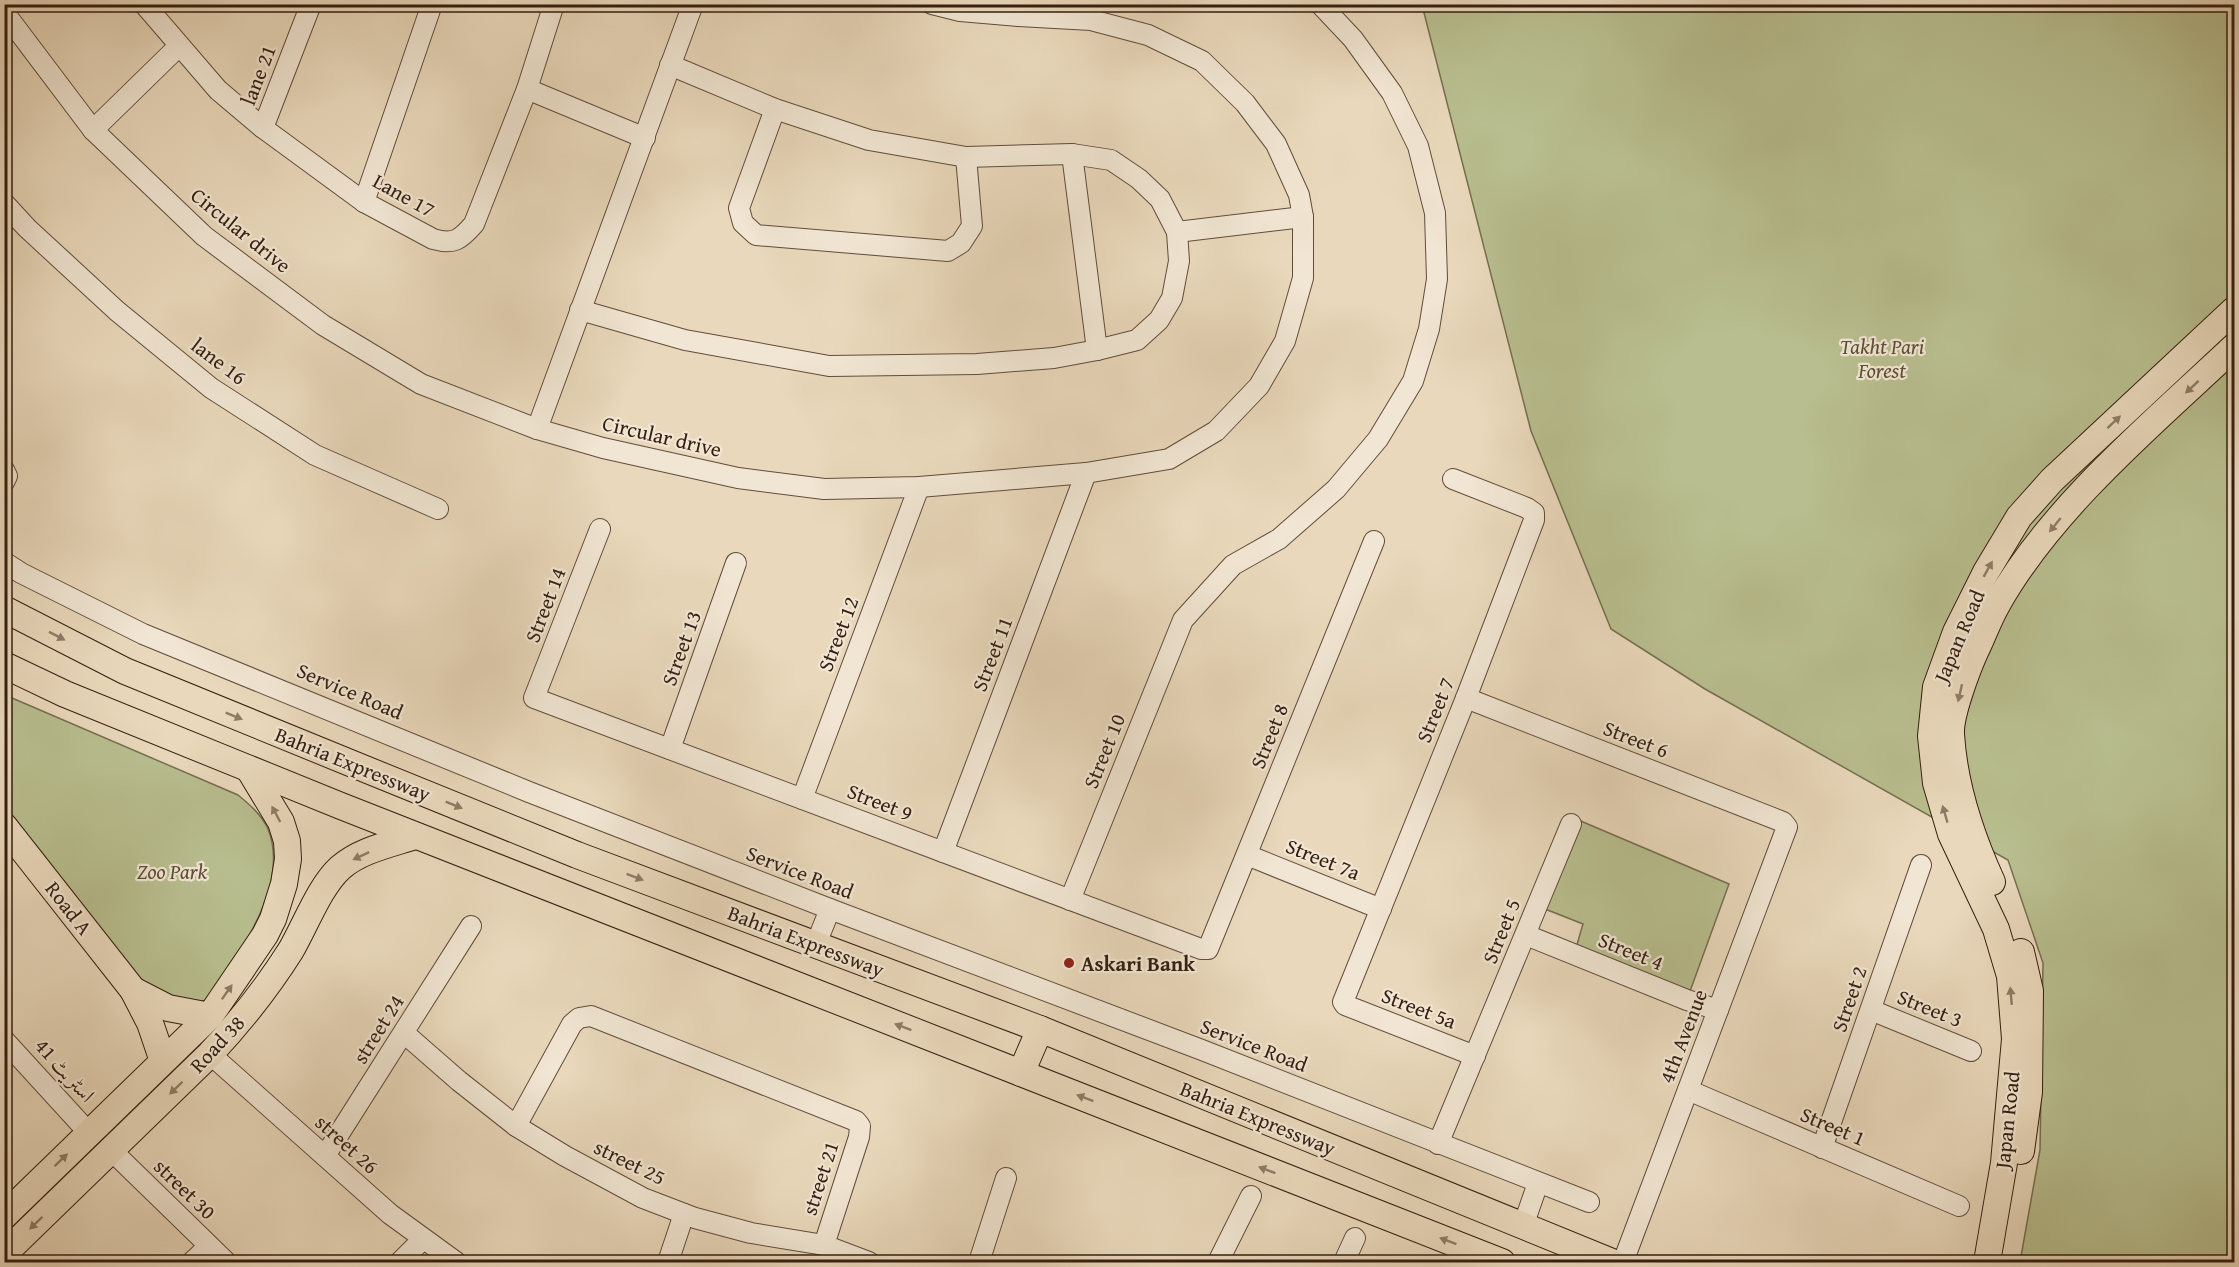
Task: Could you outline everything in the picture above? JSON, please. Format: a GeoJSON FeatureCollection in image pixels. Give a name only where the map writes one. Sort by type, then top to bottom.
{"type":"FeatureCollection","features":[{"type":"Feature","properties":{"kind":"main road","name":"Japan Road"},"geometry":{"type":"LineString","coordinates":[[1987,1263],[2004,1163],[2015,1039],[2010,976],[1996,929],[1951,834],[1936,783],[1931,736],[1936,687],[1961,622],[1986,572],[2019,517],[2052,480],[2235,310]]}},
{"type":"Feature","properties":{"kind":"main road","name":"Japan Road"},"geometry":{"type":"LineString","coordinates":[[2002,1263],[2015,1195],[2029,1092],[2030,991],[2017,938],[1982,859],[1962,805],[1951,732],[1964,675],[1998,603],[2025,562],[2066,511],[2138,437],[2235,346]]}},
{"type":"Feature","properties":{"kind":"main road","name":"Bahria Expressway"},"geometry":{"type":"LineString","coordinates":[[4,609],[125,671],[577,855],[1040,1029],[1612,1263]]}},
{"type":"Feature","properties":{"kind":"main road","name":"Bahria Expressway"},"geometry":{"type":"LineString","coordinates":[[4,665],[65,694],[416,836],[1502,1263]]}},
{"type":"Feature","properties":{"kind":"main road","name":"Road 38"},"geometry":{"type":"LineString","coordinates":[[4,1216],[210,1016],[246,964],[273,919],[284,884],[288,859],[287,840],[281,822],[249,769]]}},
{"type":"Feature","properties":{"kind":"main road","name":"Road A"},"geometry":{"type":"LineString","coordinates":[[4,826],[134,990]]}},
{"type":"Feature","properties":{"kind":"main road","name":"Road 38"},"geometry":{"type":"LineString","coordinates":[[4,1254],[241,1021],[270,982],[331,878],[341,867],[358,856],[416,836]]}},
{"type":"Feature","properties":{"kind":"main road"},"geometry":{"type":"LineString","coordinates":[[134,990],[168,1008],[210,1016]]}},
{"type":"Feature","properties":{"kind":"main road"},"geometry":{"type":"LineString","coordinates":[[134,990],[150,1023],[163,1061]]}},
{"type":"Feature","properties":{"kind":"main road"},"geometry":{"type":"LineString","coordinates":[[1021,1073],[1040,1029]]}},
{"type":"Feature","properties":{"kind":"street","name":"Lane 17"},"geometry":{"type":"LineString","coordinates":[[144,4],[218,90],[263,128],[364,202],[433,239],[444,242],[460,239],[474,224],[527,89],[554,4]]}},
{"type":"Feature","properties":{"kind":"street"},"geometry":{"type":"LineString","coordinates":[[364,202],[432,4]]}},
{"type":"Feature","properties":{"kind":"street"},"geometry":{"type":"LineString","coordinates":[[537,429],[693,4]]}},
{"type":"Feature","properties":{"kind":"street","name":"Circular drive"},"geometry":{"type":"LineString","coordinates":[[4,12],[93,130],[204,236],[323,326],[420,384],[537,429],[603,448],[738,478],[824,489],[919,487],[1086,473],[1169,459],[1216,431],[1259,386],[1285,341],[1303,278],[1303,217],[1299,195],[1276,144],[1245,103],[1202,61],[1148,35],[1091,20],[1020,10],[960,11],[932,4]]}},
{"type":"Feature","properties":{"kind":"street","name":"Street 10"},"geometry":{"type":"LineString","coordinates":[[1070,900],[1183,620],[1233,565],[1280,539],[1336,489],[1378,439],[1413,381],[1429,329],[1437,279],[1435,213],[1418,146],[1392,93],[1353,39],[1320,4]]}},
{"type":"Feature","properties":{"kind":"street","name":"lane 21"},"geometry":{"type":"LineString","coordinates":[[263,128],[308,6]]}},
{"type":"Feature","properties":{"kind":"street"},"geometry":{"type":"LineString","coordinates":[[93,130],[179,46]]}},
{"type":"Feature","properties":{"kind":"street"},"geometry":{"type":"LineString","coordinates":[[580,310],[685,340],[829,366],[977,364],[1054,358],[1137,340],[1159,320],[1172,298],[1179,261],[1177,232],[1160,199],[1139,179],[1111,160],[1072,154],[966,156],[869,140],[775,109],[670,65]]}},
{"type":"Feature","properties":{"kind":"street"},"geometry":{"type":"LineString","coordinates":[[527,89],[645,138]]}},
{"type":"Feature","properties":{"kind":"street"},"geometry":{"type":"LineString","coordinates":[[775,109],[739,208],[743,223],[756,236],[948,251],[961,243],[972,226],[966,156]]}},
{"type":"Feature","properties":{"kind":"street"},"geometry":{"type":"LineString","coordinates":[[1072,154],[1098,350]]}},
{"type":"Feature","properties":{"kind":"street","name":"lane 16"},"geometry":{"type":"LineString","coordinates":[[4,203],[27,228],[117,311],[211,388],[315,455],[438,509]]}},
{"type":"Feature","properties":{"kind":"street"},"geometry":{"type":"LineString","coordinates":[[1177,232],[1303,217]]}},
{"type":"Feature","properties":{"kind":"street"},"geometry":{"type":"LineString","coordinates":[[4,470],[7,476],[4,482]]}},
{"type":"Feature","properties":{"kind":"street","name":"Street 11"},"geometry":{"type":"LineString","coordinates":[[942,852],[1086,473]]}},
{"type":"Feature","properties":{"kind":"street","name":"Street 7"},"geometry":{"type":"LineString","coordinates":[[1344,1005],[1344,998],[1466,698],[1534,520],[1534,513],[1527,508],[1453,479]]}},
{"type":"Feature","properties":{"kind":"street","name":"Street 12"},"geometry":{"type":"LineString","coordinates":[[802,799],[919,487]]}},
{"type":"Feature","properties":{"kind":"street","name":"Street 14"},"geometry":{"type":"LineString","coordinates":[[534,698],[600,529]]}},
{"type":"Feature","properties":{"kind":"street","name":"Street 8"},"geometry":{"type":"LineString","coordinates":[[1208,949],[1374,541]]}},
{"type":"Feature","properties":{"kind":"street","name":"Service Road"},"geometry":{"type":"LineString","coordinates":[[4,562],[21,573],[143,634],[529,792],[1202,1050],[1589,1203]]}},
{"type":"Feature","properties":{"kind":"street","name":"Street 13"},"geometry":{"type":"LineString","coordinates":[[670,749],[736,563]]}},
{"type":"Feature","properties":{"kind":"street","name":"Street 9"},"geometry":{"type":"LineString","coordinates":[[534,698],[1201,949],[1208,949]]}},
{"type":"Feature","properties":{"kind":"street","name":"Street 6"},"geometry":{"type":"LineString","coordinates":[[1466,698],[1783,822],[1787,827]]}},
{"type":"Feature","properties":{"kind":"street","name":"Street 5"},"geometry":{"type":"LineString","coordinates":[[1438,1144],[1571,824]]}},
{"type":"Feature","properties":{"kind":"street","name":"4th Avenue"},"geometry":{"type":"LineString","coordinates":[[1623,1263],[1787,827]]}},
{"type":"Feature","properties":{"kind":"street","name":"Street 7a"},"geometry":{"type":"LineString","coordinates":[[1247,855],[1381,909]]}},
{"type":"Feature","properties":{"kind":"street","name":"Street 2"},"geometry":{"type":"LineString","coordinates":[[1822,1148],[1921,865]]}},
{"type":"Feature","properties":{"kind":"street"},"geometry":{"type":"LineString","coordinates":[[816,944],[830,909]]}},
{"type":"Feature","properties":{"kind":"street","name":"street 24"},"geometry":{"type":"LineString","coordinates":[[325,1156],[471,926]]}},
{"type":"Feature","properties":{"kind":"street","name":"Street 4"},"geometry":{"type":"LineString","coordinates":[[1526,935],[1676,996],[1718,1010]]}},
{"type":"Feature","properties":{"kind":"street","name":"Street 5a"},"geometry":{"type":"LineString","coordinates":[[1344,1005],[1475,1056]]}},
{"type":"Feature","properties":{"kind":"street","name":"Street 3"},"geometry":{"type":"LineString","coordinates":[[1871,1010],[1971,1051]]}},
{"type":"Feature","properties":{"kind":"street","name":"street 21"},"geometry":{"type":"LineString","coordinates":[[516,1126],[572,1024],[585,1016],[591,1016],[850,1118],[860,1126],[859,1137],[824,1245]]}},
{"type":"Feature","properties":{"kind":"street","name":"street 25"},"geometry":{"type":"LineString","coordinates":[[404,1034],[516,1126],[565,1156],[643,1198],[684,1214],[751,1233],[824,1245],[869,1263]]}},
{"type":"Feature","properties":{"kind":"street","name":"اسٹریٹ 41"},"geometry":{"type":"LineString","coordinates":[[4,1040],[89,1133]]}},
{"type":"Feature","properties":{"kind":"street","name":"street 26"},"geometry":{"type":"LineString","coordinates":[[210,1054],[390,1214],[456,1263]]}},
{"type":"Feature","properties":{"kind":"street","name":"Street 1"},"geometry":{"type":"LineString","coordinates":[[1688,1090],[1959,1206]]}},
{"type":"Feature","properties":{"kind":"street","name":"street 30"},"geometry":{"type":"LineString","coordinates":[[111,1150],[226,1263]]}},
{"type":"Feature","properties":{"kind":"street"},"geometry":{"type":"LineString","coordinates":[[979,1263],[1006,1179]]}},
{"type":"Feature","properties":{"kind":"street"},"geometry":{"type":"LineString","coordinates":[[1523,1226],[1538,1183]]}},
{"type":"Feature","properties":{"kind":"street"},"geometry":{"type":"LineString","coordinates":[[1218,1263],[1251,1196]]}},
{"type":"Feature","properties":{"kind":"street"},"geometry":{"type":"LineString","coordinates":[[668,1263],[684,1214]]}},
{"type":"Feature","properties":{"kind":"street"},"geometry":{"type":"LineString","coordinates":[[1344,1263],[1355,1238]]}},
{"type":"Feature","properties":{"kind":"street"},"geometry":{"type":"LineString","coordinates":[[400,1263],[423,1239]]}},
{"type":"Feature","properties":{"kind":"street"},"geometry":{"type":"LineString","coordinates":[[192,1263],[209,1246]]}},
{"type":"Feature","properties":{"kind":"green space","name":"Takht Pari Forest"},"geometry":{"type":"Polygon","coordinates":[[[1422,5],[2234,5],[2234,1262],[2020,1262],[2040,1150],[2043,963],[2008,860],[1705,689],[1611,629],[1531,431],[1422,5]]]}},
{"type":"Feature","properties":{"kind":"green space","name":"Zoo Park"},"geometry":{"type":"Polygon","coordinates":[[[5,695],[238,795],[262,819],[268,829],[273,851],[272,873],[267,896],[246,942],[207,1000],[188,1004],[142,988],[5,810],[5,695]]]}},
{"type":"Feature","properties":{"kind":"green space"},"geometry":{"type":"Polygon","coordinates":[[[1576,819],[1729,884],[1689,994],[1576,948],[1583,924],[1545,909],[1576,819]]]}},
{"type":"Feature","properties":{"kind":"place","name":"Askari Bank"},"geometry":{"type":"Point","coordinates":[1069,963]}}]}
